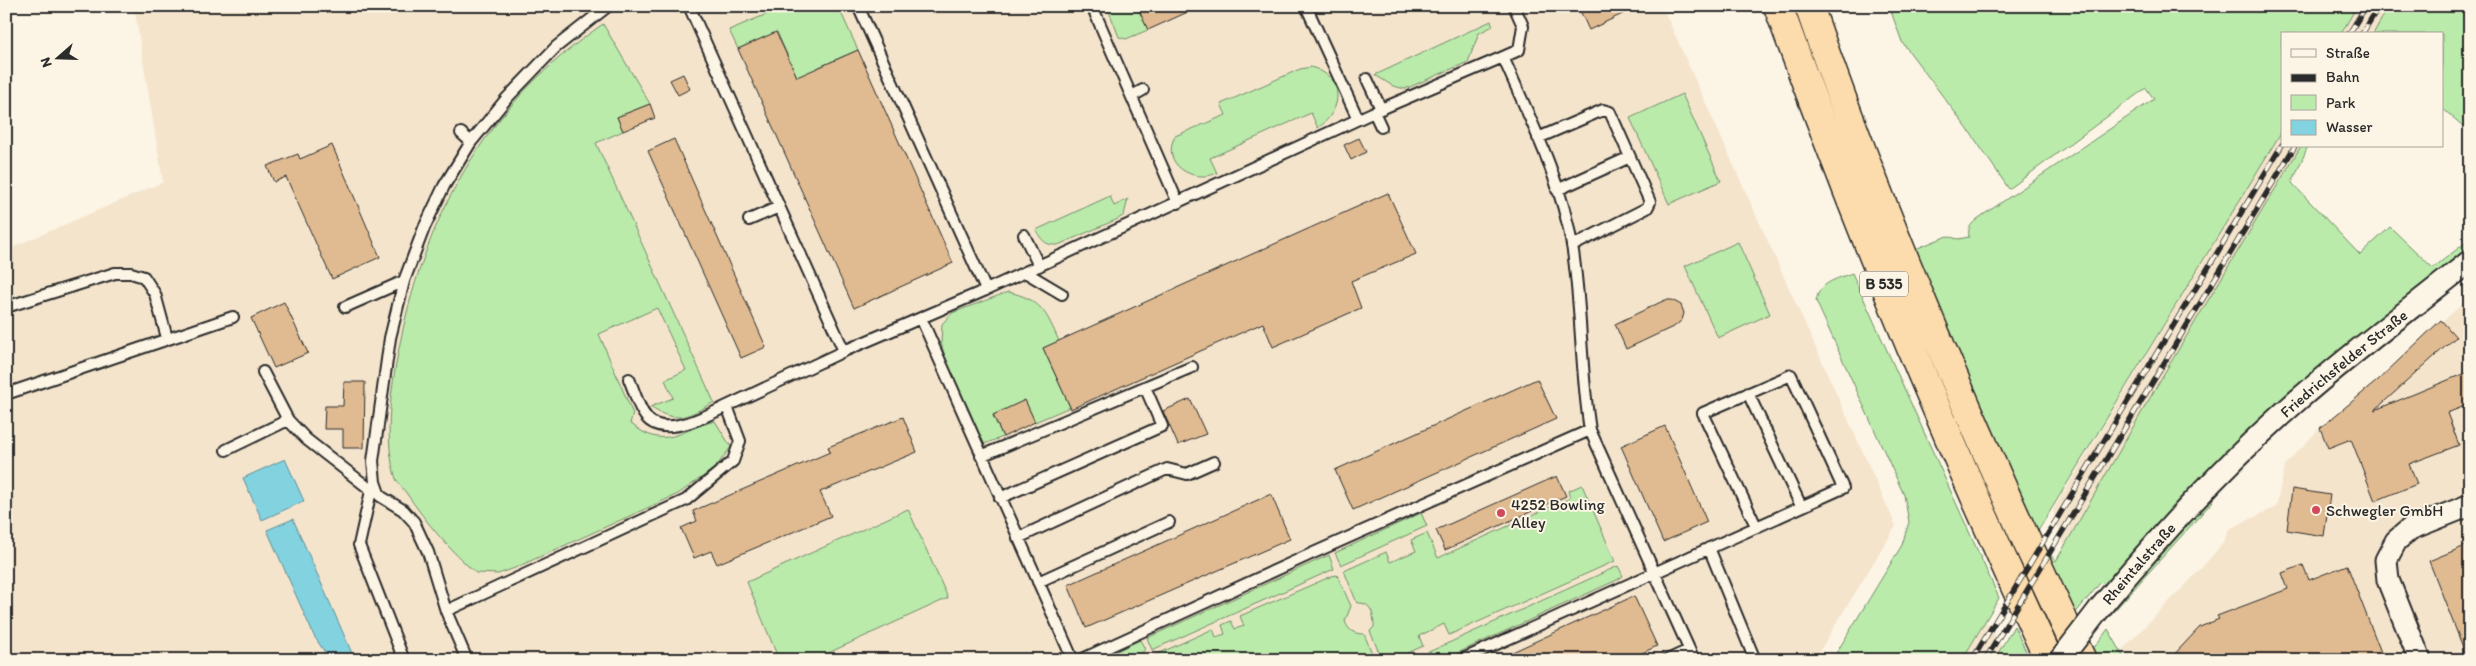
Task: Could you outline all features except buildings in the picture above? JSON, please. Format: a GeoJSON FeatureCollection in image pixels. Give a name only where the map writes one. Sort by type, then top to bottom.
{"type":"FeatureCollection","features":[{"type":"Feature","properties":{"kind":"highway","name":"B 535"},"geometry":{"type":"LineString","coordinates":[[1778,6],[1827,143],[1897,317],[2001,557],[2049,660]]}},
{"type":"Feature","properties":{"kind":"highway","name":"B 535"},"geometry":{"type":"LineString","coordinates":[[1809,6],[1835,82],[1927,312],[2021,530],[2082,660]]}},
{"type":"Feature","properties":{"kind":"street","name":"Friedrichsfelder Straße"},"geometry":{"type":"LineString","coordinates":[[2223,471],[2298,400],[2470,261]]}},
{"type":"Feature","properties":{"kind":"street","name":"Rheintalstraße"},"geometry":{"type":"LineString","coordinates":[[2060,660],[2139,560],[2223,471]]}},
{"type":"Feature","properties":{"kind":"street"},"geometry":{"type":"LineString","coordinates":[[2420,660],[2388,580],[2386,560],[2396,541],[2410,528],[2470,505]]}},
{"type":"Feature","properties":{"kind":"lane"},"geometry":{"type":"LineString","coordinates":[[404,660],[359,546],[376,494],[374,452],[390,338],[404,282],[424,228],[444,186],[471,142],[507,98],[556,47],[608,6]]}},
{"type":"Feature","properties":{"kind":"lane"},"geometry":{"type":"LineString","coordinates":[[689,6],[844,351]]}},
{"type":"Feature","properties":{"kind":"lane"},"geometry":{"type":"LineString","coordinates":[[858,6],[986,290]]}},
{"type":"Feature","properties":{"kind":"lane"},"geometry":{"type":"LineString","coordinates":[[1092,6],[1178,203]]}},
{"type":"Feature","properties":{"kind":"lane"},"geometry":{"type":"LineString","coordinates":[[1306,6],[1308,18],[1358,120]]}},
{"type":"Feature","properties":{"kind":"lane"},"geometry":{"type":"LineString","coordinates":[[629,380],[642,411],[651,422],[670,427],[704,418],[844,351],[986,290],[1378,110],[1519,50],[1523,26],[1514,6]]}},
{"type":"Feature","properties":{"kind":"lane"},"geometry":{"type":"LineString","coordinates":[[1503,57],[1538,138],[1557,190],[1572,246],[1584,397],[1590,430],[1691,655],[1667,660]]}},
{"type":"Feature","properties":{"kind":"lane"},"geometry":{"type":"LineString","coordinates":[[1367,79],[1378,110],[1381,128]]}},
{"type":"Feature","properties":{"kind":"lane"},"geometry":{"type":"LineString","coordinates":[[1132,96],[1143,90]]}},
{"type":"Feature","properties":{"kind":"lane"},"geometry":{"type":"LineString","coordinates":[[1538,138],[1603,110],[1610,112],[1650,202],[1647,208],[1572,246]]}},
{"type":"Feature","properties":{"kind":"lane"},"geometry":{"type":"LineString","coordinates":[[462,132],[471,142]]}},
{"type":"Feature","properties":{"kind":"lane"},"geometry":{"type":"LineString","coordinates":[[1557,190],[1630,157]]}},
{"type":"Feature","properties":{"kind":"lane"},"geometry":{"type":"LineString","coordinates":[[749,220],[779,206]]}},
{"type":"Feature","properties":{"kind":"lane"},"geometry":{"type":"LineString","coordinates":[[1024,235],[1039,266]]}},
{"type":"Feature","properties":{"kind":"lane"},"geometry":{"type":"LineString","coordinates":[[1025,272],[1062,294]]}},
{"type":"Feature","properties":{"kind":"lane"},"geometry":{"type":"LineString","coordinates":[[6,307],[115,273],[131,273],[144,277],[155,294],[167,338]]}},
{"type":"Feature","properties":{"kind":"lane"},"geometry":{"type":"LineString","coordinates":[[345,307],[404,282]]}},
{"type":"Feature","properties":{"kind":"lane"},"geometry":{"type":"LineString","coordinates":[[6,394],[233,317]]}},
{"type":"Feature","properties":{"kind":"lane"},"geometry":{"type":"LineString","coordinates":[[921,318],[1073,660]]}},
{"type":"Feature","properties":{"kind":"lane"},"geometry":{"type":"LineString","coordinates":[[981,456],[1192,367]]}},
{"type":"Feature","properties":{"kind":"lane"},"geometry":{"type":"LineString","coordinates":[[263,372],[288,420],[306,438],[376,494],[403,510],[414,522],[431,560],[446,611],[467,660]]}},
{"type":"Feature","properties":{"kind":"lane"},"geometry":{"type":"LineString","coordinates":[[1461,660],[1654,571],[1843,488],[1791,375],[1703,413],[1756,526]]}},
{"type":"Feature","properties":{"kind":"lane"},"geometry":{"type":"LineString","coordinates":[[1000,498],[1162,426],[1145,387]]}},
{"type":"Feature","properties":{"kind":"lane"},"geometry":{"type":"LineString","coordinates":[[1748,394],[1801,506]]}},
{"type":"Feature","properties":{"kind":"lane"},"geometry":{"type":"LineString","coordinates":[[446,611],[686,500],[733,461],[740,442],[728,406]]}},
{"type":"Feature","properties":{"kind":"lane"},"geometry":{"type":"LineString","coordinates":[[226,450],[288,420]]}},
{"type":"Feature","properties":{"kind":"lane"},"geometry":{"type":"LineString","coordinates":[[1080,660],[1311,554],[1590,430]]}},
{"type":"Feature","properties":{"kind":"lane"},"geometry":{"type":"LineString","coordinates":[[1018,538],[1167,469],[1187,474],[1214,462]]}},
{"type":"Feature","properties":{"kind":"lane"},"geometry":{"type":"LineString","coordinates":[[1038,582],[1169,522]]}},
{"type":"Feature","properties":{"kind":"lane"},"geometry":{"type":"LineString","coordinates":[[1709,548],[1755,660]]}},
{"type":"Feature","properties":{"kind":"shaded area"},"geometry":{"type":"Polygon","coordinates":[[[134,6],[1662,6],[1896,526],[1814,660],[6,660],[6,250],[163,182],[134,6]]]}},
{"type":"Feature","properties":{"kind":"shaded area"},"geometry":{"type":"Polygon","coordinates":[[[2357,6],[2389,6],[2374,32],[2342,32],[2357,6]]]}},
{"type":"Feature","properties":{"kind":"shaded area"},"geometry":{"type":"Polygon","coordinates":[[[2281,133],[2281,148],[2300,148],[2064,546],[2053,510],[2281,133]]]}},
{"type":"Feature","properties":{"kind":"shaded area"},"geometry":{"type":"Polygon","coordinates":[[[2470,297],[2470,660],[2126,660],[2121,651],[2199,571],[2223,543],[2229,529],[2276,507],[2285,465],[2320,428],[2377,381],[2470,297]]]}},
{"type":"Feature","properties":{"kind":"shaded area"},"geometry":{"type":"Polygon","coordinates":[[[1986,621],[2002,648],[1994,660],[1962,660],[1986,621]]]}},
{"type":"Feature","properties":{"kind":"green space"},"geometry":{"type":"Polygon","coordinates":[[[764,6],[838,6],[858,50],[819,67],[885,273],[777,32],[738,49],[729,30],[767,14],[764,6]]]}},
{"type":"Feature","properties":{"kind":"green space"},"geometry":{"type":"Polygon","coordinates":[[[1107,6],[1137,6],[1148,30],[1126,39],[1119,37],[1107,6]]]}},
{"type":"Feature","properties":{"kind":"green space"},"geometry":{"type":"Polygon","coordinates":[[[1889,6],[2357,6],[2342,32],[2281,32],[2281,133],[2038,531],[2048,552],[2056,561],[2162,377],[2300,148],[2307,148],[2292,183],[2360,255],[2390,227],[2433,268],[2470,239],[2470,245],[2379,323],[2171,511],[2105,585],[2101,582],[2073,616],[1913,250],[1947,236],[1958,239],[1969,237],[1971,225],[1980,217],[2154,99],[2146,88],[2009,189],[1972,135],[1902,42],[1889,6]]]}},
{"type":"Feature","properties":{"kind":"green space"},"geometry":{"type":"Polygon","coordinates":[[[2389,6],[2470,6],[2470,132],[2444,110],[2444,32],[2374,32],[2389,6]]]}},
{"type":"Feature","properties":{"kind":"green space"},"geometry":{"type":"Polygon","coordinates":[[[1491,21],[1493,26],[1479,33],[1468,62],[1405,89],[1393,86],[1375,75],[1491,21]]]}},
{"type":"Feature","properties":{"kind":"green space"},"geometry":{"type":"Polygon","coordinates":[[[603,24],[650,104],[617,117],[623,131],[596,143],[714,402],[697,412],[675,417],[667,416],[650,407],[673,398],[665,380],[686,370],[657,308],[599,334],[633,414],[630,423],[642,432],[663,437],[672,436],[715,421],[731,447],[715,468],[678,494],[515,568],[498,574],[476,573],[448,546],[422,515],[397,481],[392,465],[389,435],[390,403],[408,308],[423,259],[442,213],[465,169],[493,129],[525,91],[561,56],[603,24]]]}},
{"type":"Feature","properties":{"kind":"green space"},"geometry":{"type":"Polygon","coordinates":[[[1311,67],[1330,78],[1337,94],[1333,112],[1318,128],[1311,113],[1210,158],[1217,173],[1208,176],[1189,174],[1175,163],[1172,155],[1172,146],[1175,136],[1226,115],[1221,104],[1300,69],[1311,67]]]}},
{"type":"Feature","properties":{"kind":"green space"},"geometry":{"type":"Polygon","coordinates":[[[1682,94],[1721,181],[1669,204],[1630,118],[1682,94]]]}},
{"type":"Feature","properties":{"kind":"green space"},"geometry":{"type":"Polygon","coordinates":[[[1110,196],[1114,206],[1128,199],[1124,215],[1118,219],[1058,245],[1044,242],[1036,230],[1110,196]]]}},
{"type":"Feature","properties":{"kind":"green space"},"geometry":{"type":"Polygon","coordinates":[[[1738,242],[1770,314],[1718,338],[1685,266],[1738,242]]]}},
{"type":"Feature","properties":{"kind":"green space"},"geometry":{"type":"Polygon","coordinates":[[[1852,273],[1999,598],[1962,660],[1832,660],[1902,545],[1909,522],[1904,495],[1816,301],[1821,289],[1825,285],[1852,273]]]}},
{"type":"Feature","properties":{"kind":"green space"},"geometry":{"type":"Polygon","coordinates":[[[1008,292],[1035,303],[1041,308],[1050,322],[1059,341],[1043,348],[1070,407],[1035,422],[1025,401],[993,415],[1003,437],[984,444],[945,357],[941,343],[942,324],[952,313],[1008,292]]]}},
{"type":"Feature","properties":{"kind":"green space"},"geometry":{"type":"Polygon","coordinates":[[[1582,485],[1615,561],[1449,635],[1444,624],[1419,636],[1423,646],[1393,660],[1382,660],[1370,631],[1374,627],[1371,610],[1362,603],[1357,603],[1344,571],[1386,552],[1390,562],[1416,551],[1411,540],[1427,533],[1438,558],[1570,498],[1568,491],[1582,485]]]}},
{"type":"Feature","properties":{"kind":"green space"},"geometry":{"type":"Polygon","coordinates":[[[2213,501],[2096,631],[2095,628],[2206,502],[2213,501]]]}},
{"type":"Feature","properties":{"kind":"green space"},"geometry":{"type":"Polygon","coordinates":[[[908,509],[948,598],[813,660],[779,660],[747,582],[908,509]]]}},
{"type":"Feature","properties":{"kind":"green space"},"geometry":{"type":"Polygon","coordinates":[[[1421,513],[1427,526],[1341,565],[1335,553],[1421,513]]]}},
{"type":"Feature","properties":{"kind":"green space"},"geometry":{"type":"Polygon","coordinates":[[[1329,555],[1334,569],[1152,650],[1147,638],[1329,555]]]}},
{"type":"Feature","properties":{"kind":"green space"},"geometry":{"type":"Polygon","coordinates":[[[1618,566],[1623,576],[1617,580],[1442,660],[1411,660],[1618,566]]]}},
{"type":"Feature","properties":{"kind":"green space"},"geometry":{"type":"Polygon","coordinates":[[[1337,575],[1351,606],[1345,621],[1346,624],[1354,632],[1364,634],[1375,660],[1144,660],[1213,629],[1216,637],[1225,634],[1222,625],[1231,621],[1235,629],[1244,626],[1240,616],[1337,575]]]}},
{"type":"Feature","properties":{"kind":"green space"},"geometry":{"type":"Polygon","coordinates":[[[2014,626],[2030,660],[1994,660],[2014,626]]]}},
{"type":"Feature","properties":{"kind":"green space"},"geometry":{"type":"Polygon","coordinates":[[[2108,629],[2126,660],[2098,660],[2093,649],[2108,629]]]}},
{"type":"Feature","properties":{"kind":"green space"},"geometry":{"type":"Polygon","coordinates":[[[1140,640],[1145,649],[1137,660],[1106,660],[1115,652],[1140,640]]]}},
{"type":"Feature","properties":{"kind":"water"},"geometry":{"type":"Polygon","coordinates":[[[285,459],[304,501],[262,520],[243,478],[285,459]]]}},
{"type":"Feature","properties":{"kind":"water"},"geometry":{"type":"Polygon","coordinates":[[[293,519],[355,660],[330,660],[314,636],[267,530],[293,519]]]}},
{"type":"Feature","properties":{"kind":"railway"},"geometry":{"type":"LineString","coordinates":[[2350,32],[2366,6]]}},
{"type":"Feature","properties":{"kind":"railway"},"geometry":{"type":"LineString","coordinates":[[2363,32],[2379,6]]}},
{"type":"Feature","properties":{"kind":"railway"},"geometry":{"type":"LineString","coordinates":[[1972,660],[2281,147]]}},
{"type":"Feature","properties":{"kind":"railway"},"geometry":{"type":"LineString","coordinates":[[1985,660],[2294,148]]}},
{"type":"Feature","properties":{"kind":"place","name":"Schwegler GmbH"},"geometry":{"type":"Point","coordinates":[2316,510]}},
{"type":"Feature","properties":{"kind":"place","name":"4252 Bowling Alley"},"geometry":{"type":"Point","coordinates":[1501,513]}}]}
